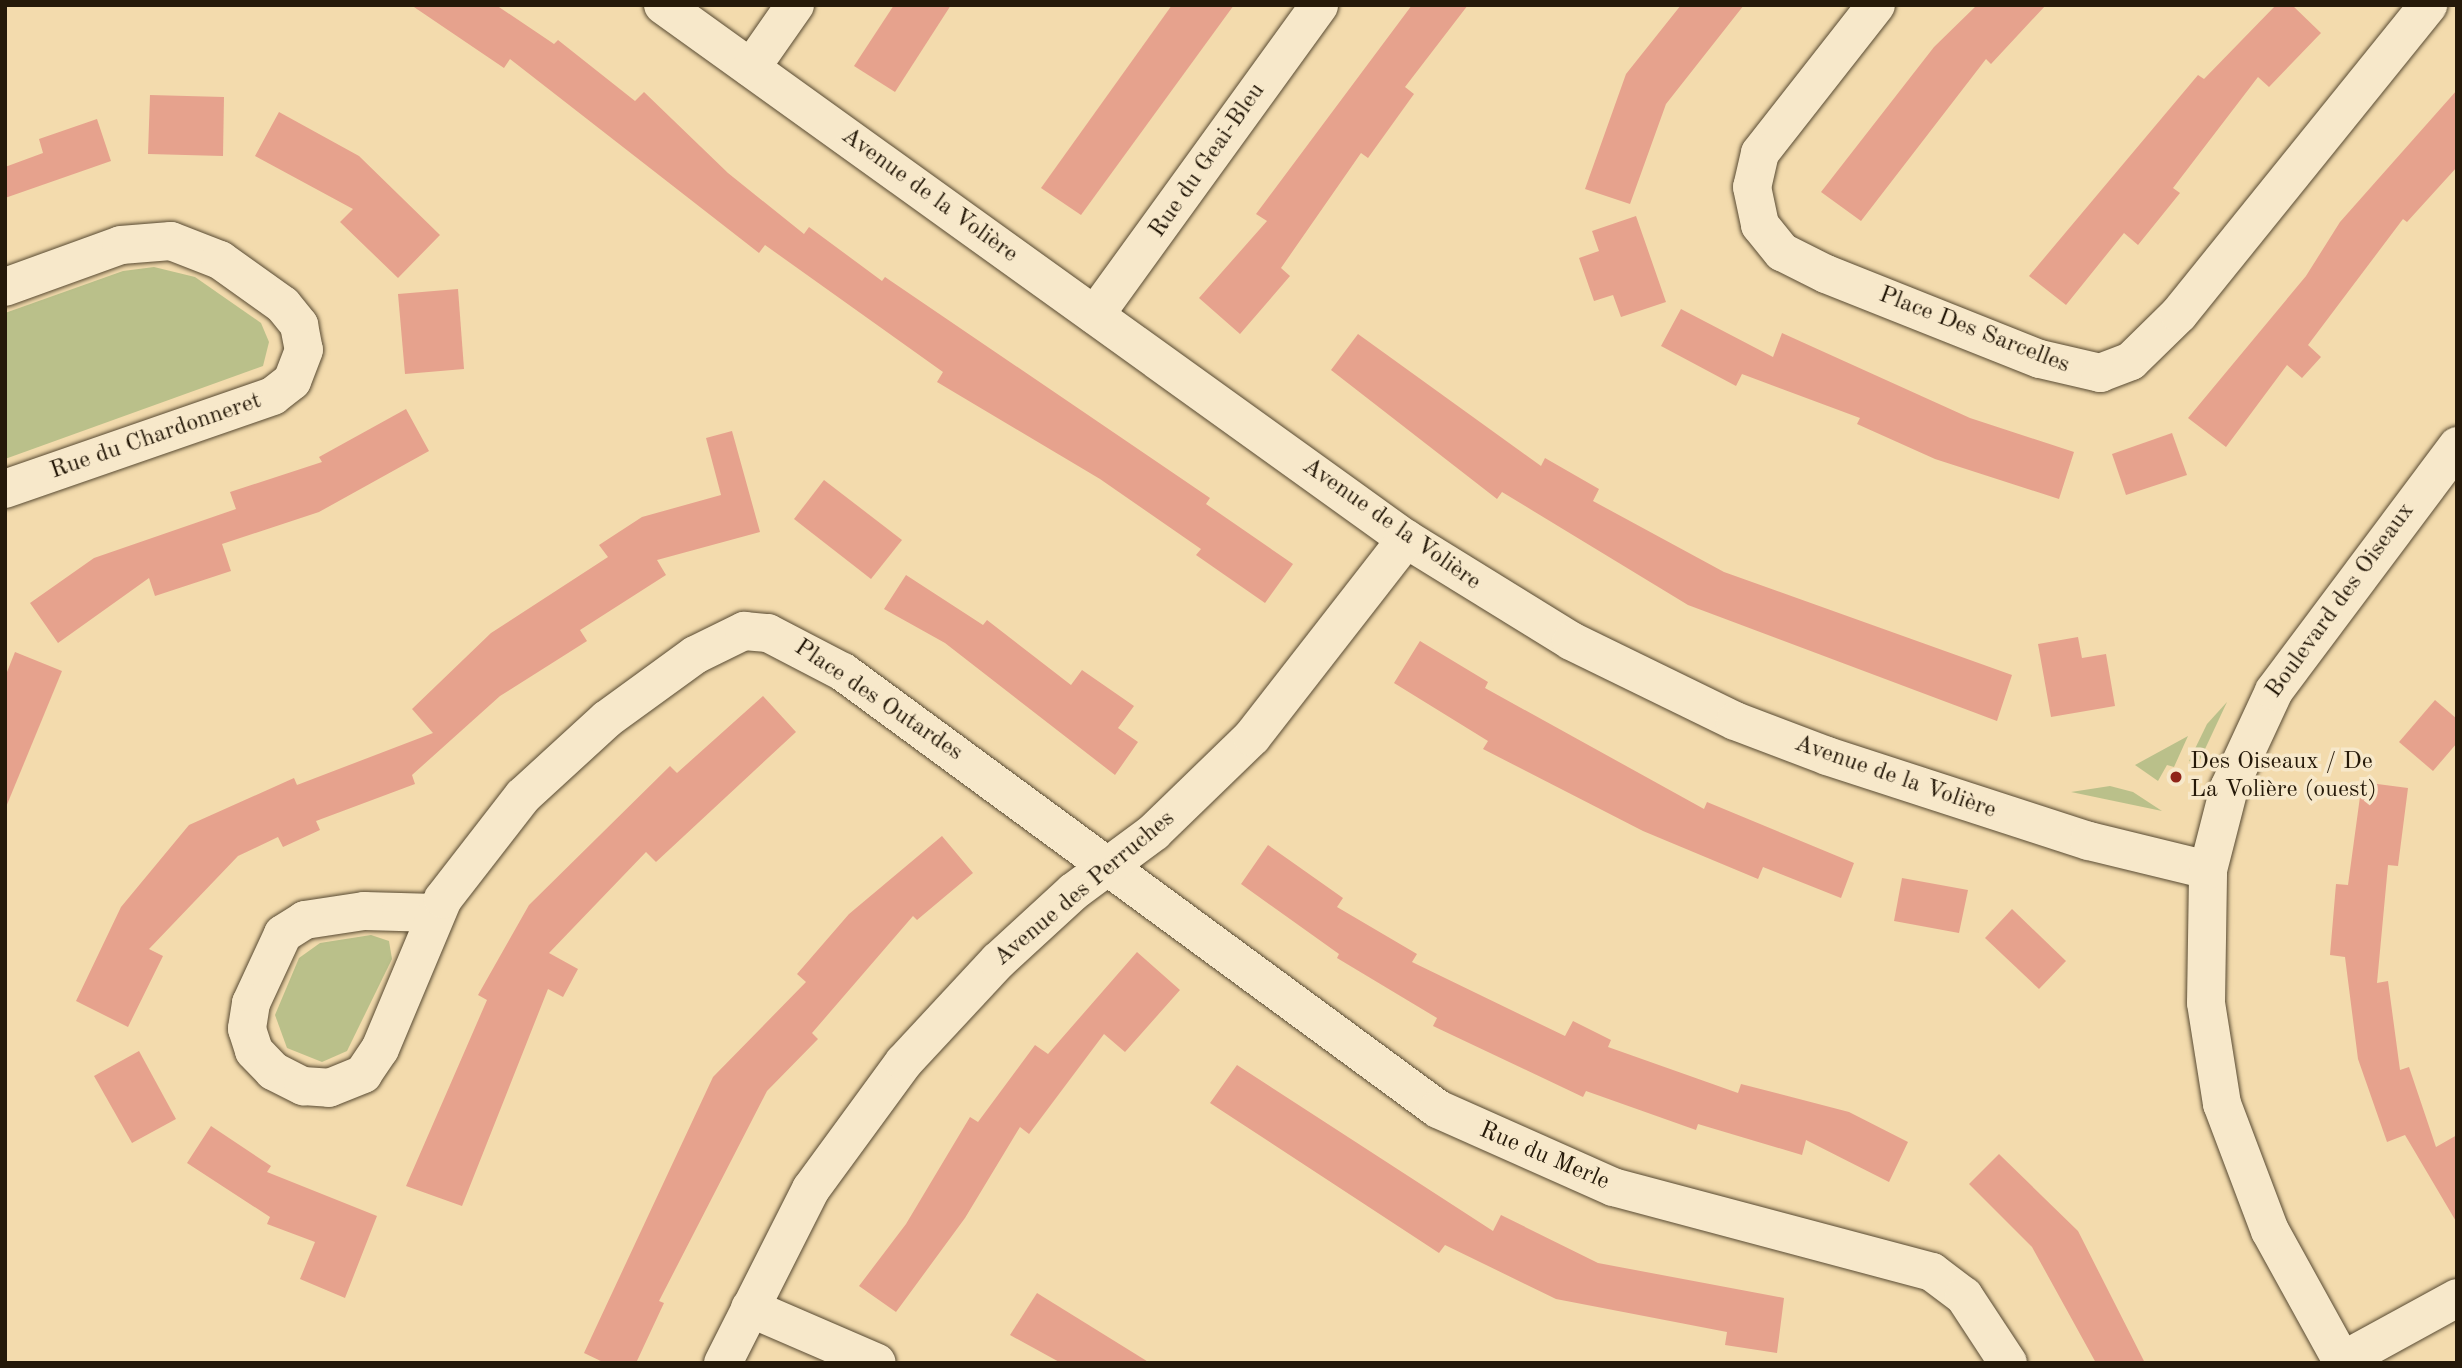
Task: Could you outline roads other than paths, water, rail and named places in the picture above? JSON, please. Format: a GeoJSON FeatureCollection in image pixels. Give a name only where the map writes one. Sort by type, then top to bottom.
{"type":"FeatureCollection","features":[{"type":"Feature","properties":{"kind":"street","name":"Avenue de la Volière"},"geometry":{"type":"LineString","coordinates":[[663,5],[1406,538],[1571,641],[1735,721],[1950,798],[2208,870]]}},
{"type":"Feature","properties":{"kind":"street"},"geometry":{"type":"LineString","coordinates":[[751,68],[795,5]]}},
{"type":"Feature","properties":{"kind":"street","name":"Rue du Geai-Bleu"},"geometry":{"type":"LineString","coordinates":[[1095,315],[1319,5]]}},
{"type":"Feature","properties":{"kind":"street","name":"Place Des Sarcelles"},"geometry":{"type":"LineString","coordinates":[[1876,5],[1760,153],[1752,187],[1760,225],[1782,253],[1826,274],[2040,359],[2100,373],[2131,360],[2179,314],[2428,5]]}},
{"type":"Feature","properties":{"kind":"street","name":"Rue du Chardonneret"},"geometry":{"type":"LineString","coordinates":[[5,287],[121,245],[171,241],[220,260],[283,305],[299,325],[304,350],[292,381],[273,396],[5,489]]}},
{"type":"Feature","properties":{"kind":"street","name":"Boulevard des Oiseaux"},"geometry":{"type":"LineString","coordinates":[[2343,1362],[2270,1231],[2222,1104],[2206,1003],[2208,870],[2230,788],[2274,691],[2457,446]]}},
{"type":"Feature","properties":{"kind":"street","name":"Avenue des Perruches"},"geometry":{"type":"LineString","coordinates":[[723,1363],[811,1189],[904,1062],[998,961],[1111,864],[1154,832],[1252,737],[1406,538]]}},
{"type":"Feature","properties":{"kind":"street","name":"Place des Outardes"},"geometry":{"type":"LineString","coordinates":[[436,913],[363,911],[305,920],[289,930],[261,971],[251,1003],[247,1029],[254,1051],[273,1071],[303,1086],[329,1088],[363,1074],[380,1049],[436,913],[500,821],[546,773],[643,691],[715,642],[744,631],[783,638],[842,672],[1111,864]]}},
{"type":"Feature","properties":{"kind":"street","name":"Rue du Merle"},"geometry":{"type":"LineString","coordinates":[[1111,864],[1331,1036],[1438,1109],[1613,1187],[1932,1272],[1969,1302],[2008,1363]]}},
{"type":"Feature","properties":{"kind":"street"},"geometry":{"type":"LineString","coordinates":[[2343,1362],[2457,1298]]}},
{"type":"Feature","properties":{"kind":"street"},"geometry":{"type":"LineString","coordinates":[[750,1308],[877,1363]]}},
{"type":"Feature","properties":{"kind":"place","name":"Des Oiseaux / De La Volière (ouest)"},"geometry":{"type":"Point","coordinates":[2176,777]}}]}
